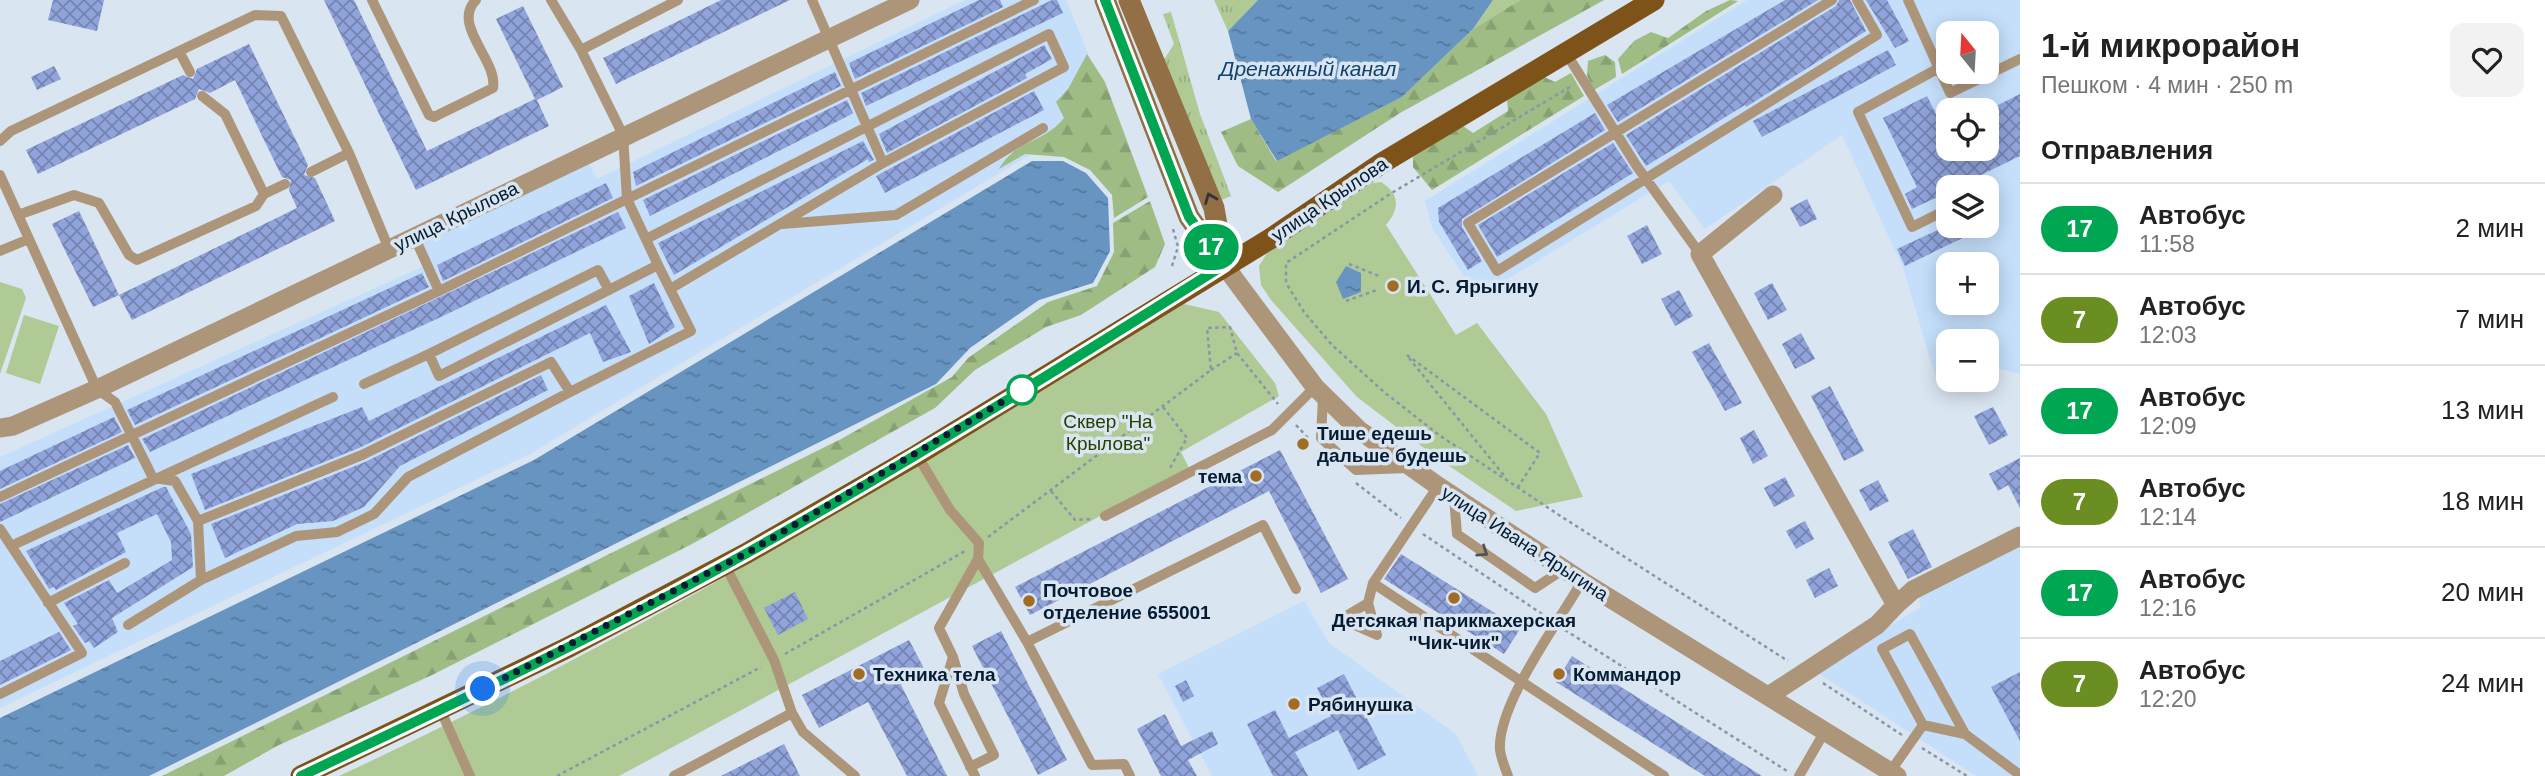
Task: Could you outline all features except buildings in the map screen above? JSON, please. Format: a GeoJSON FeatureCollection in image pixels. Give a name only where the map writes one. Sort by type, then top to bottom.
{"type":"FeatureCollection","features":[{"type":"Feature","properties":{"kind":"main road","name":"улица Крылова"},"geometry":{"type":"LineString","coordinates":[[301,776],[441,710],[725,565],[917,455],[1270,239],[1382,163],[1654,0]]}},
{"type":"Feature","properties":{"kind":"street"},"geometry":{"type":"LineString","coordinates":[[1105,0],[1189,217],[1224,265]]}},
{"type":"Feature","properties":{"kind":"street"},"geometry":{"type":"LineString","coordinates":[[1129,0],[1214,208],[1224,265]]}},
{"type":"Feature","properties":{"kind":"street","name":"улица Крылова"},"geometry":{"type":"LineString","coordinates":[[0,428],[13,426],[97,389],[901,2]]}},
{"type":"Feature","properties":{"kind":"street"},"geometry":{"type":"LineString","coordinates":[[1773,195],[1700,254],[1896,606]]}},
{"type":"Feature","properties":{"kind":"street","name":"улица Ивана Ярыгина"},"geometry":{"type":"LineString","coordinates":[[1224,265],[1319,392],[1359,430],[1446,492],[1582,581],[1770,695],[1893,774]]}},
{"type":"Feature","properties":{"kind":"street"},"geometry":{"type":"LineString","coordinates":[[1770,695],[1877,625],[1913,590],[2020,536]]}},
{"type":"Feature","properties":{"kind":"lane"},"geometry":{"type":"LineString","coordinates":[[372,0],[429,115],[434,117],[493,89],[492,76],[468,18],[469,7],[476,0]]}},
{"type":"Feature","properties":{"kind":"lane"},"geometry":{"type":"LineString","coordinates":[[128,625],[201,580],[296,536],[337,532],[374,514],[408,477],[691,331],[627,199],[623,135],[581,50],[551,0]]}},
{"type":"Feature","properties":{"kind":"lane"},"geometry":{"type":"LineString","coordinates":[[581,50],[678,0]]}},
{"type":"Feature","properties":{"kind":"lane"},"geometry":{"type":"LineString","coordinates":[[812,0],[883,163]]}},
{"type":"Feature","properties":{"kind":"lane"},"geometry":{"type":"LineString","coordinates":[[0,497],[439,291],[1034,0]]}},
{"type":"Feature","properties":{"kind":"lane"},"geometry":{"type":"LineString","coordinates":[[1832,0],[1468,223],[1497,271],[1877,35],[1857,0]]}},
{"type":"Feature","properties":{"kind":"lane"},"geometry":{"type":"LineString","coordinates":[[1908,0],[1936,61]]}},
{"type":"Feature","properties":{"kind":"lane"},"geometry":{"type":"LineString","coordinates":[[0,141],[11,131],[255,15],[281,16],[349,153],[389,249]]}},
{"type":"Feature","properties":{"kind":"lane"},"geometry":{"type":"LineString","coordinates":[[646,239],[1049,34],[1064,67],[883,163],[670,289]]}},
{"type":"Feature","properties":{"kind":"lane"},"geometry":{"type":"LineString","coordinates":[[179,51],[190,72]]}},
{"type":"Feature","properties":{"kind":"lane"},"geometry":{"type":"LineString","coordinates":[[1566,53],[1615,132],[1700,254]]}},
{"type":"Feature","properties":{"kind":"lane"},"geometry":{"type":"LineString","coordinates":[[1999,69],[2020,59]]}},
{"type":"Feature","properties":{"kind":"lane"},"geometry":{"type":"LineString","coordinates":[[1936,70],[1857,112],[1912,227],[1936,215]]}},
{"type":"Feature","properties":{"kind":"lane"},"geometry":{"type":"LineString","coordinates":[[1946,84],[1950,93],[1969,84]]}},
{"type":"Feature","properties":{"kind":"lane"},"geometry":{"type":"LineString","coordinates":[[202,96],[225,114],[264,194]]}},
{"type":"Feature","properties":{"kind":"lane"},"geometry":{"type":"LineString","coordinates":[[778,225],[896,215],[1043,128]]}},
{"type":"Feature","properties":{"kind":"lane"},"geometry":{"type":"LineString","coordinates":[[311,172],[349,153]]}},
{"type":"Feature","properties":{"kind":"lane"},"geometry":{"type":"LineString","coordinates":[[0,175],[97,389],[115,402],[153,478]]}},
{"type":"Feature","properties":{"kind":"lane"},"geometry":{"type":"LineString","coordinates":[[18,215],[74,195],[99,204],[129,255],[137,260],[256,206],[264,194],[285,184]]}},
{"type":"Feature","properties":{"kind":"lane"},"geometry":{"type":"LineString","coordinates":[[414,236],[439,291]]}},
{"type":"Feature","properties":{"kind":"lane"},"geometry":{"type":"LineString","coordinates":[[0,251],[29,239]]}},
{"type":"Feature","properties":{"kind":"lane"},"geometry":{"type":"LineString","coordinates":[[429,354],[439,376],[658,265]]}},
{"type":"Feature","properties":{"kind":"lane"},"geometry":{"type":"LineString","coordinates":[[364,384],[598,270],[609,290]]}},
{"type":"Feature","properties":{"kind":"lane"},"geometry":{"type":"LineString","coordinates":[[198,521],[362,455],[551,362],[570,392]]}},
{"type":"Feature","properties":{"kind":"lane"},"geometry":{"type":"LineString","coordinates":[[1319,392],[1321,438],[1356,470],[1412,468]]}},
{"type":"Feature","properties":{"kind":"lane"},"geometry":{"type":"LineString","coordinates":[[1104,515],[1272,430],[1319,392]]}},
{"type":"Feature","properties":{"kind":"lane"},"geometry":{"type":"LineString","coordinates":[[11,546],[333,397]]}},
{"type":"Feature","properties":{"kind":"lane"},"geometry":{"type":"LineString","coordinates":[[917,455],[950,510],[979,543],[978,559],[939,628],[953,657],[964,694],[994,755],[973,771],[939,703],[953,657]]}},
{"type":"Feature","properties":{"kind":"lane"},"geometry":{"type":"LineString","coordinates":[[153,478],[175,481],[198,521],[201,580]]}},
{"type":"Feature","properties":{"kind":"lane"},"geometry":{"type":"LineString","coordinates":[[1446,492],[1457,534],[1535,588],[1564,569]]}},
{"type":"Feature","properties":{"kind":"lane"},"geometry":{"type":"LineString","coordinates":[[1368,603],[1373,583],[1446,492]]}},
{"type":"Feature","properties":{"kind":"lane"},"geometry":{"type":"LineString","coordinates":[[1027,642],[1263,525],[1296,589]]}},
{"type":"Feature","properties":{"kind":"lane"},"geometry":{"type":"LineString","coordinates":[[0,529],[82,653],[0,694]]}},
{"type":"Feature","properties":{"kind":"lane"},"geometry":{"type":"LineString","coordinates":[[978,559],[1027,642],[1092,765],[1124,764],[1130,776]]}},
{"type":"Feature","properties":{"kind":"lane"},"geometry":{"type":"LineString","coordinates":[[48,603],[125,563]]}},
{"type":"Feature","properties":{"kind":"lane"},"geometry":{"type":"LineString","coordinates":[[725,565],[774,660],[792,713],[803,732],[855,776]]}},
{"type":"Feature","properties":{"kind":"lane"},"geometry":{"type":"LineString","coordinates":[[1508,776],[1500,751],[1503,726],[1522,681],[1582,581]]}},
{"type":"Feature","properties":{"kind":"lane"},"geometry":{"type":"LineString","coordinates":[[1373,583],[1664,776]]}},
{"type":"Feature","properties":{"kind":"lane"},"geometry":{"type":"LineString","coordinates":[[1965,734],[1923,725],[1882,649],[1910,634],[1965,734],[2020,775]]}},
{"type":"Feature","properties":{"kind":"lane"},"geometry":{"type":"LineString","coordinates":[[441,710],[470,776]]}},
{"type":"Feature","properties":{"kind":"lane"},"geometry":{"type":"LineString","coordinates":[[674,776],[792,713]]}},
{"type":"Feature","properties":{"kind":"lane"},"geometry":{"type":"LineString","coordinates":[[1893,774],[1923,725]]}},
{"type":"Feature","properties":{"kind":"lane"},"geometry":{"type":"LineString","coordinates":[[1799,776],[1825,731]]}},
{"type":"Feature","properties":{"kind":"path"},"geometry":{"type":"LineString","coordinates":[[1582,79],[1286,262],[1286,283],[1304,312],[1332,345],[1384,392],[1440,435],[1967,776]]}},
{"type":"Feature","properties":{"kind":"path"},"geometry":{"type":"LineString","coordinates":[[1349,264],[1379,276]]}},
{"type":"Feature","properties":{"kind":"path"},"geometry":{"type":"LineString","coordinates":[[1346,301],[1377,290]]}},
{"type":"Feature","properties":{"kind":"path"},"geometry":{"type":"LineString","coordinates":[[1207,328],[1211,369]]}},
{"type":"Feature","properties":{"kind":"path"},"geometry":{"type":"LineString","coordinates":[[557,776],[774,660],[979,543],[1211,369],[1237,353]]}},
{"type":"Feature","properties":{"kind":"path"},"geometry":{"type":"LineString","coordinates":[[1508,481],[1407,355],[1541,453],[1518,487]]}},
{"type":"Feature","properties":{"kind":"path"},"geometry":{"type":"LineString","coordinates":[[1163,407],[1187,438],[1170,467],[1164,472]]}},
{"type":"Feature","properties":{"kind":"path"},"geometry":{"type":"LineString","coordinates":[[1051,491],[1074,520],[1095,519],[1104,515]]}},
{"type":"Feature","properties":{"kind":"shaded area"},"geometry":{"type":"Polygon","coordinates":[[[965,0],[1066,0],[1110,107],[530,454],[0,708],[0,457],[424,266],[413,244],[587,159],[597,179],[965,0]]]}},
{"type":"Feature","properties":{"kind":"shaded area"},"geometry":{"type":"Polygon","coordinates":[[[1747,0],[2020,0],[2020,374],[1999,369],[1999,329],[1936,329],[1936,379],[1903,268],[1842,135],[1705,229],[1669,181],[1478,297],[1432,228],[1425,201],[1747,0]]]}},
{"type":"Feature","properties":{"kind":"shaded area"},"geometry":{"type":"Polygon","coordinates":[[[2020,544],[2020,776],[1976,776],[1815,671],[1921,607],[1918,595],[2020,544]]]}},
{"type":"Feature","properties":{"kind":"shaded area","name":"Рябинушка"},"geometry":{"type":"Polygon","coordinates":[[[1304,601],[1329,643],[1456,734],[1478,776],[1212,776],[1158,674],[1304,601]]]}},
{"type":"Feature","properties":{"kind":"green space"},"geometry":{"type":"Polygon","coordinates":[[[1214,0],[1258,0],[1228,31],[1214,0]]]}},
{"type":"Feature","properties":{"kind":"green space"},"geometry":{"type":"Polygon","coordinates":[[[1493,0],[1520,0],[1473,29],[1493,0]]]}},
{"type":"Feature","properties":{"kind":"green space"},"geometry":{"type":"Polygon","coordinates":[[[1520,0],[1604,0],[1400,113],[1278,192],[1238,166],[1221,132],[1251,119],[1276,161],[1402,97],[1473,29],[1520,0]]]}},
{"type":"Feature","properties":{"kind":"green space"},"geometry":{"type":"Polygon","coordinates":[[[1730,0],[1738,1],[1622,74],[1618,59],[1634,41],[1651,32],[1668,38],[1706,11],[1730,0]]]}},
{"type":"Feature","properties":{"kind":"green space"},"geometry":{"type":"Polygon","coordinates":[[[1171,12],[1200,114],[1231,196],[1219,201],[1163,61],[1174,44],[1163,14],[1171,12]]]}},
{"type":"Feature","properties":{"kind":"green space"},"geometry":{"type":"Polygon","coordinates":[[[1087,54],[1105,82],[1148,197],[1114,218],[1112,195],[1090,170],[1064,157],[1025,154],[999,169],[1013,152],[1047,133],[1064,118],[1056,102],[1068,89],[1087,54]]]}},
{"type":"Feature","properties":{"kind":"green space"},"geometry":{"type":"Polygon","coordinates":[[[1605,55],[1615,62],[1616,77],[1594,90],[1587,76],[1588,61],[1605,55]]]}},
{"type":"Feature","properties":{"kind":"green space"},"geometry":{"type":"Polygon","coordinates":[[[1571,73],[1584,96],[1432,190],[1413,167],[1413,157],[1429,144],[1463,126],[1473,133],[1508,111],[1507,100],[1544,77],[1555,82],[1571,73]]]}},
{"type":"Feature","properties":{"kind":"green space"},"geometry":{"type":"Polygon","coordinates":[[[1381,182],[1392,191],[1396,202],[1394,213],[1386,225],[1456,335],[1477,323],[1546,414],[1583,497],[1516,511],[1436,457],[1357,397],[1271,300],[1261,285],[1259,266],[1267,253],[1372,183],[1381,182]]]}},
{"type":"Feature","properties":{"kind":"green space"},"geometry":{"type":"Polygon","coordinates":[[[1150,201],[1165,244],[1155,267],[1081,315],[1046,327],[975,370],[935,408],[692,544],[432,675],[277,746],[224,776],[162,776],[841,439],[952,377],[968,358],[1048,302],[1097,286],[1114,252],[1113,223],[1150,201]]]}},
{"type":"Feature","properties":{"kind":"green space"},"geometry":{"type":"Polygon","coordinates":[[[0,282],[22,289],[26,298],[0,374],[0,282]]]}},
{"type":"Feature","properties":{"kind":"green space","name":"Сквер \"На Крылова\""},"geometry":{"type":"Polygon","coordinates":[[[1184,304],[1219,312],[1275,383],[1279,396],[1181,452],[1189,468],[619,776],[339,776],[556,669],[769,552],[1184,304]]]}},
{"type":"Feature","properties":{"kind":"green space"},"geometry":{"type":"Polygon","coordinates":[[[24,315],[59,326],[40,384],[6,373],[24,315]]]}},
{"type":"Feature","properties":{"kind":"water","name":"Дренажный канал"},"geometry":{"type":"Polygon","coordinates":[[[1258,0],[1493,0],[1473,29],[1402,97],[1277,161],[1251,119],[1228,31],[1258,0]]]}},
{"type":"Feature","properties":{"kind":"water"},"geometry":{"type":"Polygon","coordinates":[[[1032,161],[1063,161],[1086,173],[1108,198],[1110,251],[1093,283],[1039,300],[970,348],[936,384],[149,776],[0,776],[0,718],[534,460],[1032,161]]]}},
{"type":"Feature","properties":{"kind":"water"},"geometry":{"type":"Polygon","coordinates":[[[1346,266],[1361,273],[1361,292],[1343,299],[1336,282],[1346,266]]]}},
{"type":"Feature","properties":{"kind":"bus line","name":"17"},"geometry":{"type":"LineString","coordinates":[[301,776],[441,710],[747,553],[917,455],[1224,265],[1189,217],[1105,0]]}},
{"type":"Feature","properties":{"kind":"place","name":"И. С. Ярыгину"},"geometry":{"type":"Point","coordinates":[1393,286]}},
{"type":"Feature","properties":{"kind":"place","name":"Тише едешь дальше будешь"},"geometry":{"type":"Point","coordinates":[1303,444]}},
{"type":"Feature","properties":{"kind":"place","name":"тема"},"geometry":{"type":"Point","coordinates":[1256,476]}},
{"type":"Feature","properties":{"kind":"place","name":"Детсякая парикмахерская \"Чик-чик\""},"geometry":{"type":"Point","coordinates":[1454,598]}},
{"type":"Feature","properties":{"kind":"place","name":"Почтовое отделение 655001"},"geometry":{"type":"Point","coordinates":[1029,601]}},
{"type":"Feature","properties":{"kind":"place","name":"Техника тела"},"geometry":{"type":"Point","coordinates":[859,674]}},
{"type":"Feature","properties":{"kind":"place","name":"Коммандор"},"geometry":{"type":"Point","coordinates":[1559,674]}},
{"type":"Feature","properties":{"kind":"place","name":"Рябинушка"},"geometry":{"type":"Point","coordinates":[1294,704]}},
{"type":"Feature","properties":{"kind":"route"},"geometry":{"type":"LineString","coordinates":[[483,689],[747,553],[917,455],[1029,386],[1022,390]]}}]}
